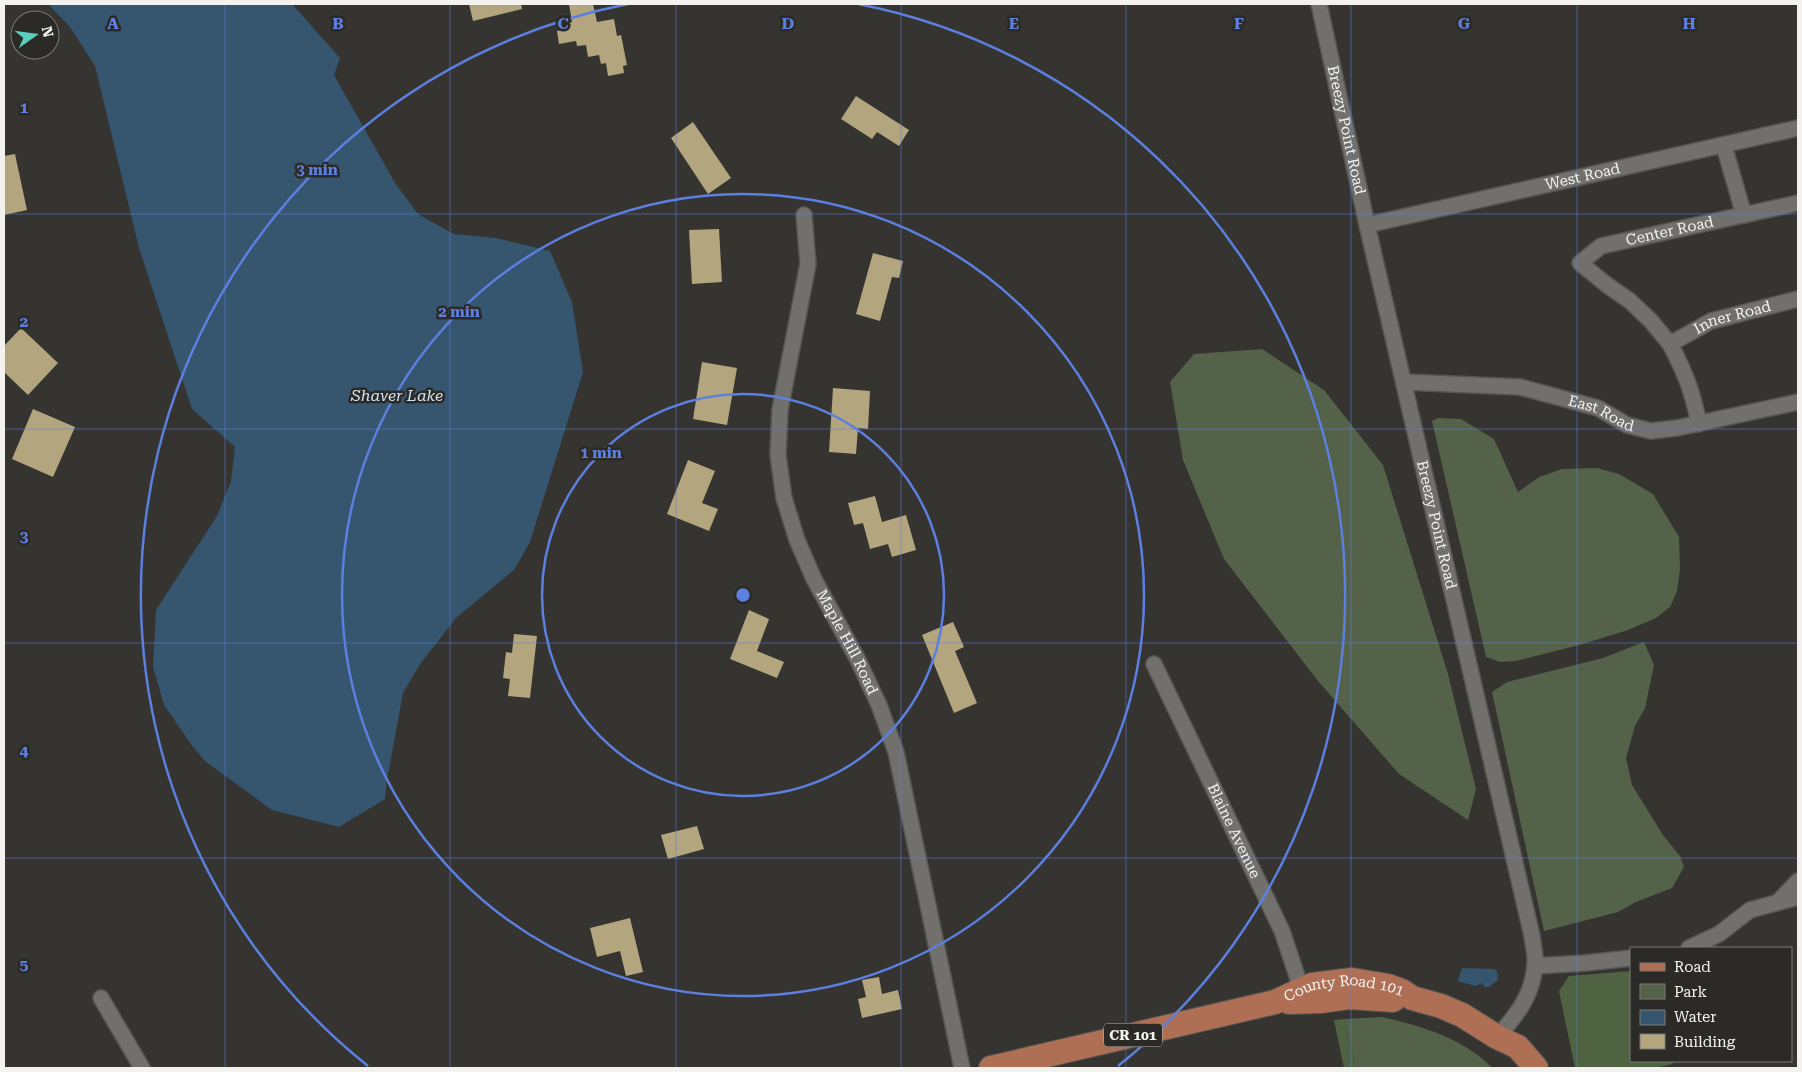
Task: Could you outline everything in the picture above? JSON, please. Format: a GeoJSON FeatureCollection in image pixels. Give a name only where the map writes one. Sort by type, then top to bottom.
{"type":"FeatureCollection","features":[{"type":"Feature","properties":{"kind":"main road","name":"County Road 101"},"geometry":{"type":"LineString","coordinates":[[991,1068],[1060,1060],[1303,995],[1400,1000],[1412,998],[1441,1006],[1462,1015],[1497,1037],[1518,1047],[1536,1068]]}},
{"type":"Feature","properties":{"kind":"main road"},"geometry":{"type":"LineString","coordinates":[[1497,1037],[1514,1068]]}},
{"type":"Feature","properties":{"kind":"street","name":"Breezy Point Road"},"geometry":{"type":"LineString","coordinates":[[1319,4],[1532,936],[1535,966],[1528,993],[1518,1014],[1497,1037]]}},
{"type":"Feature","properties":{"kind":"street","name":"West Road"},"geometry":{"type":"LineString","coordinates":[[1368,225],[1798,128]]}},
{"type":"Feature","properties":{"kind":"street"},"geometry":{"type":"LineString","coordinates":[[1724,146],[1744,215]]}},
{"type":"Feature","properties":{"kind":"street","name":"Center Road"},"geometry":{"type":"LineString","coordinates":[[1670,344],[1630,301],[1606,285],[1580,263],[1601,246],[1798,203]]}},
{"type":"Feature","properties":{"kind":"street","name":"Maple Hill Road"},"geometry":{"type":"LineString","coordinates":[[804,215],[808,264],[780,410],[778,454],[784,498],[797,540],[814,580],[858,660],[879,705],[896,752],[962,1068]]}},
{"type":"Feature","properties":{"kind":"street","name":"Inner Road"},"geometry":{"type":"LineString","coordinates":[[1670,344],[1711,321],[1798,300]]}},
{"type":"Feature","properties":{"kind":"street"},"geometry":{"type":"LineString","coordinates":[[1670,344],[1684,370],[1694,399],[1699,424]]}},
{"type":"Feature","properties":{"kind":"street","name":"East Road"},"geometry":{"type":"LineString","coordinates":[[1404,382],[1520,387],[1598,408],[1627,425],[1651,431],[1699,424],[1798,402]]}},
{"type":"Feature","properties":{"kind":"street","name":"Blaine Avenue"},"geometry":{"type":"LineString","coordinates":[[1154,664],[1282,931],[1303,995]]}},
{"type":"Feature","properties":{"kind":"street"},"geometry":{"type":"LineString","coordinates":[[1779,901],[1798,881]]}},
{"type":"Feature","properties":{"kind":"street"},"geometry":{"type":"LineString","coordinates":[[1691,947],[1720,934],[1750,910],[1798,897]]}},
{"type":"Feature","properties":{"kind":"street"},"geometry":{"type":"LineString","coordinates":[[1535,966],[1630,958]]}},
{"type":"Feature","properties":{"kind":"street"},"geometry":{"type":"LineString","coordinates":[[101,998],[142,1068]]}},
{"type":"Feature","properties":{"kind":"green space"},"geometry":{"type":"Polygon","coordinates":[[[1262,349],[1324,390],[1383,465],[1448,674],[1476,789],[1468,820],[1399,774],[1318,681],[1224,559],[1183,460],[1170,382],[1194,354],[1262,349]]]}},
{"type":"Feature","properties":{"kind":"green space"},"geometry":{"type":"Polygon","coordinates":[[[1438,418],[1461,419],[1494,439],[1518,492],[1539,477],[1562,469],[1597,468],[1619,474],[1653,494],[1679,537],[1680,569],[1677,591],[1670,607],[1656,618],[1628,630],[1583,644],[1516,661],[1500,662],[1486,657],[1432,421],[1438,418]]]}},
{"type":"Feature","properties":{"kind":"green space"},"geometry":{"type":"Polygon","coordinates":[[[1644,642],[1654,665],[1645,708],[1635,726],[1626,758],[1632,785],[1663,835],[1680,856],[1684,867],[1672,888],[1636,902],[1618,912],[1544,931],[1492,692],[1507,682],[1603,658],[1644,642]]]}},
{"type":"Feature","properties":{"kind":"green space"},"geometry":{"type":"Polygon","coordinates":[[[1630,971],[1630,1062],[1672,1062],[1673,1064],[1655,1068],[1575,1068],[1559,991],[1569,976],[1630,971]]]}},
{"type":"Feature","properties":{"kind":"green space"},"geometry":{"type":"Polygon","coordinates":[[[1382,1017],[1427,1029],[1455,1041],[1481,1058],[1492,1068],[1356,1068],[1344,1019],[1382,1017]]]}},
{"type":"Feature","properties":{"kind":"green space"},"geometry":{"type":"Polygon","coordinates":[[[1344,1019],[1356,1068],[1344,1068],[1334,1020],[1344,1019]]]}},
{"type":"Feature","properties":{"kind":"water","name":"Shaver Lake"},"geometry":{"type":"Polygon","coordinates":[[[48,4],[292,4],[340,58],[334,75],[395,183],[418,214],[454,234],[496,238],[550,251],[572,302],[583,372],[530,542],[514,570],[457,617],[420,664],[403,693],[385,799],[339,827],[272,810],[206,762],[193,747],[164,705],[153,667],[156,610],[217,516],[231,481],[235,447],[192,409],[139,248],[95,66],[70,27],[60,17],[60,10],[54,10],[48,4]]]}},
{"type":"Feature","properties":{"kind":"water"},"geometry":{"type":"Polygon","coordinates":[[[1463,968],[1494,969],[1497,971],[1498,980],[1489,987],[1485,987],[1481,983],[1476,986],[1460,982],[1458,980],[1463,968]]]}},
{"type":"Feature","properties":{"kind":"building"},"geometry":{"type":"Polygon","coordinates":[[[469,4],[521,4],[522,9],[473,21],[469,4]]]}},
{"type":"Feature","properties":{"kind":"building"},"geometry":{"type":"Polygon","coordinates":[[[569,4],[593,4],[597,22],[614,19],[617,36],[621,35],[627,65],[623,66],[624,73],[608,76],[606,63],[601,64],[599,55],[588,57],[586,45],[577,46],[576,41],[559,44],[557,31],[568,29],[567,23],[572,22],[569,4]]]}},
{"type":"Feature","properties":{"kind":"building"},"geometry":{"type":"Polygon","coordinates":[[[856,96],[909,130],[899,146],[877,132],[872,139],[841,119],[856,96]]]}},
{"type":"Feature","properties":{"kind":"building"},"geometry":{"type":"Polygon","coordinates":[[[693,122],[731,178],[708,194],[671,138],[693,122]]]}},
{"type":"Feature","properties":{"kind":"building"},"geometry":{"type":"Polygon","coordinates":[[[15,154],[27,210],[4,215],[4,156],[15,154]]]}},
{"type":"Feature","properties":{"kind":"building"},"geometry":{"type":"Polygon","coordinates":[[[719,229],[722,282],[692,284],[689,230],[719,229]]]}},
{"type":"Feature","properties":{"kind":"building"},"geometry":{"type":"Polygon","coordinates":[[[873,253],[903,261],[899,278],[892,277],[880,321],[856,314],[873,253]]]}},
{"type":"Feature","properties":{"kind":"building"},"geometry":{"type":"Polygon","coordinates":[[[21,328],[58,363],[28,395],[4,372],[4,346],[21,328]]]}},
{"type":"Feature","properties":{"kind":"building"},"geometry":{"type":"Polygon","coordinates":[[[702,362],[737,368],[727,425],[693,419],[702,362]]]}},
{"type":"Feature","properties":{"kind":"building"},"geometry":{"type":"Polygon","coordinates":[[[833,388],[870,391],[868,429],[858,428],[856,454],[829,452],[833,388]]]}},
{"type":"Feature","properties":{"kind":"building"},"geometry":{"type":"Polygon","coordinates":[[[33,409],[75,427],[53,477],[12,459],[33,409]]]}},
{"type":"Feature","properties":{"kind":"building"},"geometry":{"type":"Polygon","coordinates":[[[688,460],[715,471],[702,503],[718,509],[709,531],[667,514],[688,460]]]}},
{"type":"Feature","properties":{"kind":"building"},"geometry":{"type":"Polygon","coordinates":[[[875,496],[882,522],[906,515],[916,550],[892,557],[888,544],[870,549],[863,523],[854,525],[848,503],[875,496]]]}},
{"type":"Feature","properties":{"kind":"building"},"geometry":{"type":"Polygon","coordinates":[[[749,610],[769,619],[757,651],[784,662],[777,678],[730,659],[749,610]]]}},
{"type":"Feature","properties":{"kind":"building"},"geometry":{"type":"Polygon","coordinates":[[[953,622],[964,647],[955,651],[977,703],[954,713],[922,635],[953,622]]]}},
{"type":"Feature","properties":{"kind":"building"},"geometry":{"type":"Polygon","coordinates":[[[514,634],[537,636],[530,698],[508,696],[510,679],[503,678],[506,652],[512,653],[514,634]]]}},
{"type":"Feature","properties":{"kind":"building"},"geometry":{"type":"Polygon","coordinates":[[[697,826],[704,849],[668,859],[661,835],[697,826]]]}},
{"type":"Feature","properties":{"kind":"building"},"geometry":{"type":"Polygon","coordinates":[[[630,918],[643,972],[626,976],[620,951],[597,957],[590,928],[630,918]]]}},
{"type":"Feature","properties":{"kind":"building"},"geometry":{"type":"Polygon","coordinates":[[[879,977],[882,994],[898,990],[902,1009],[862,1018],[858,999],[866,997],[862,980],[879,977]]]}}]}
